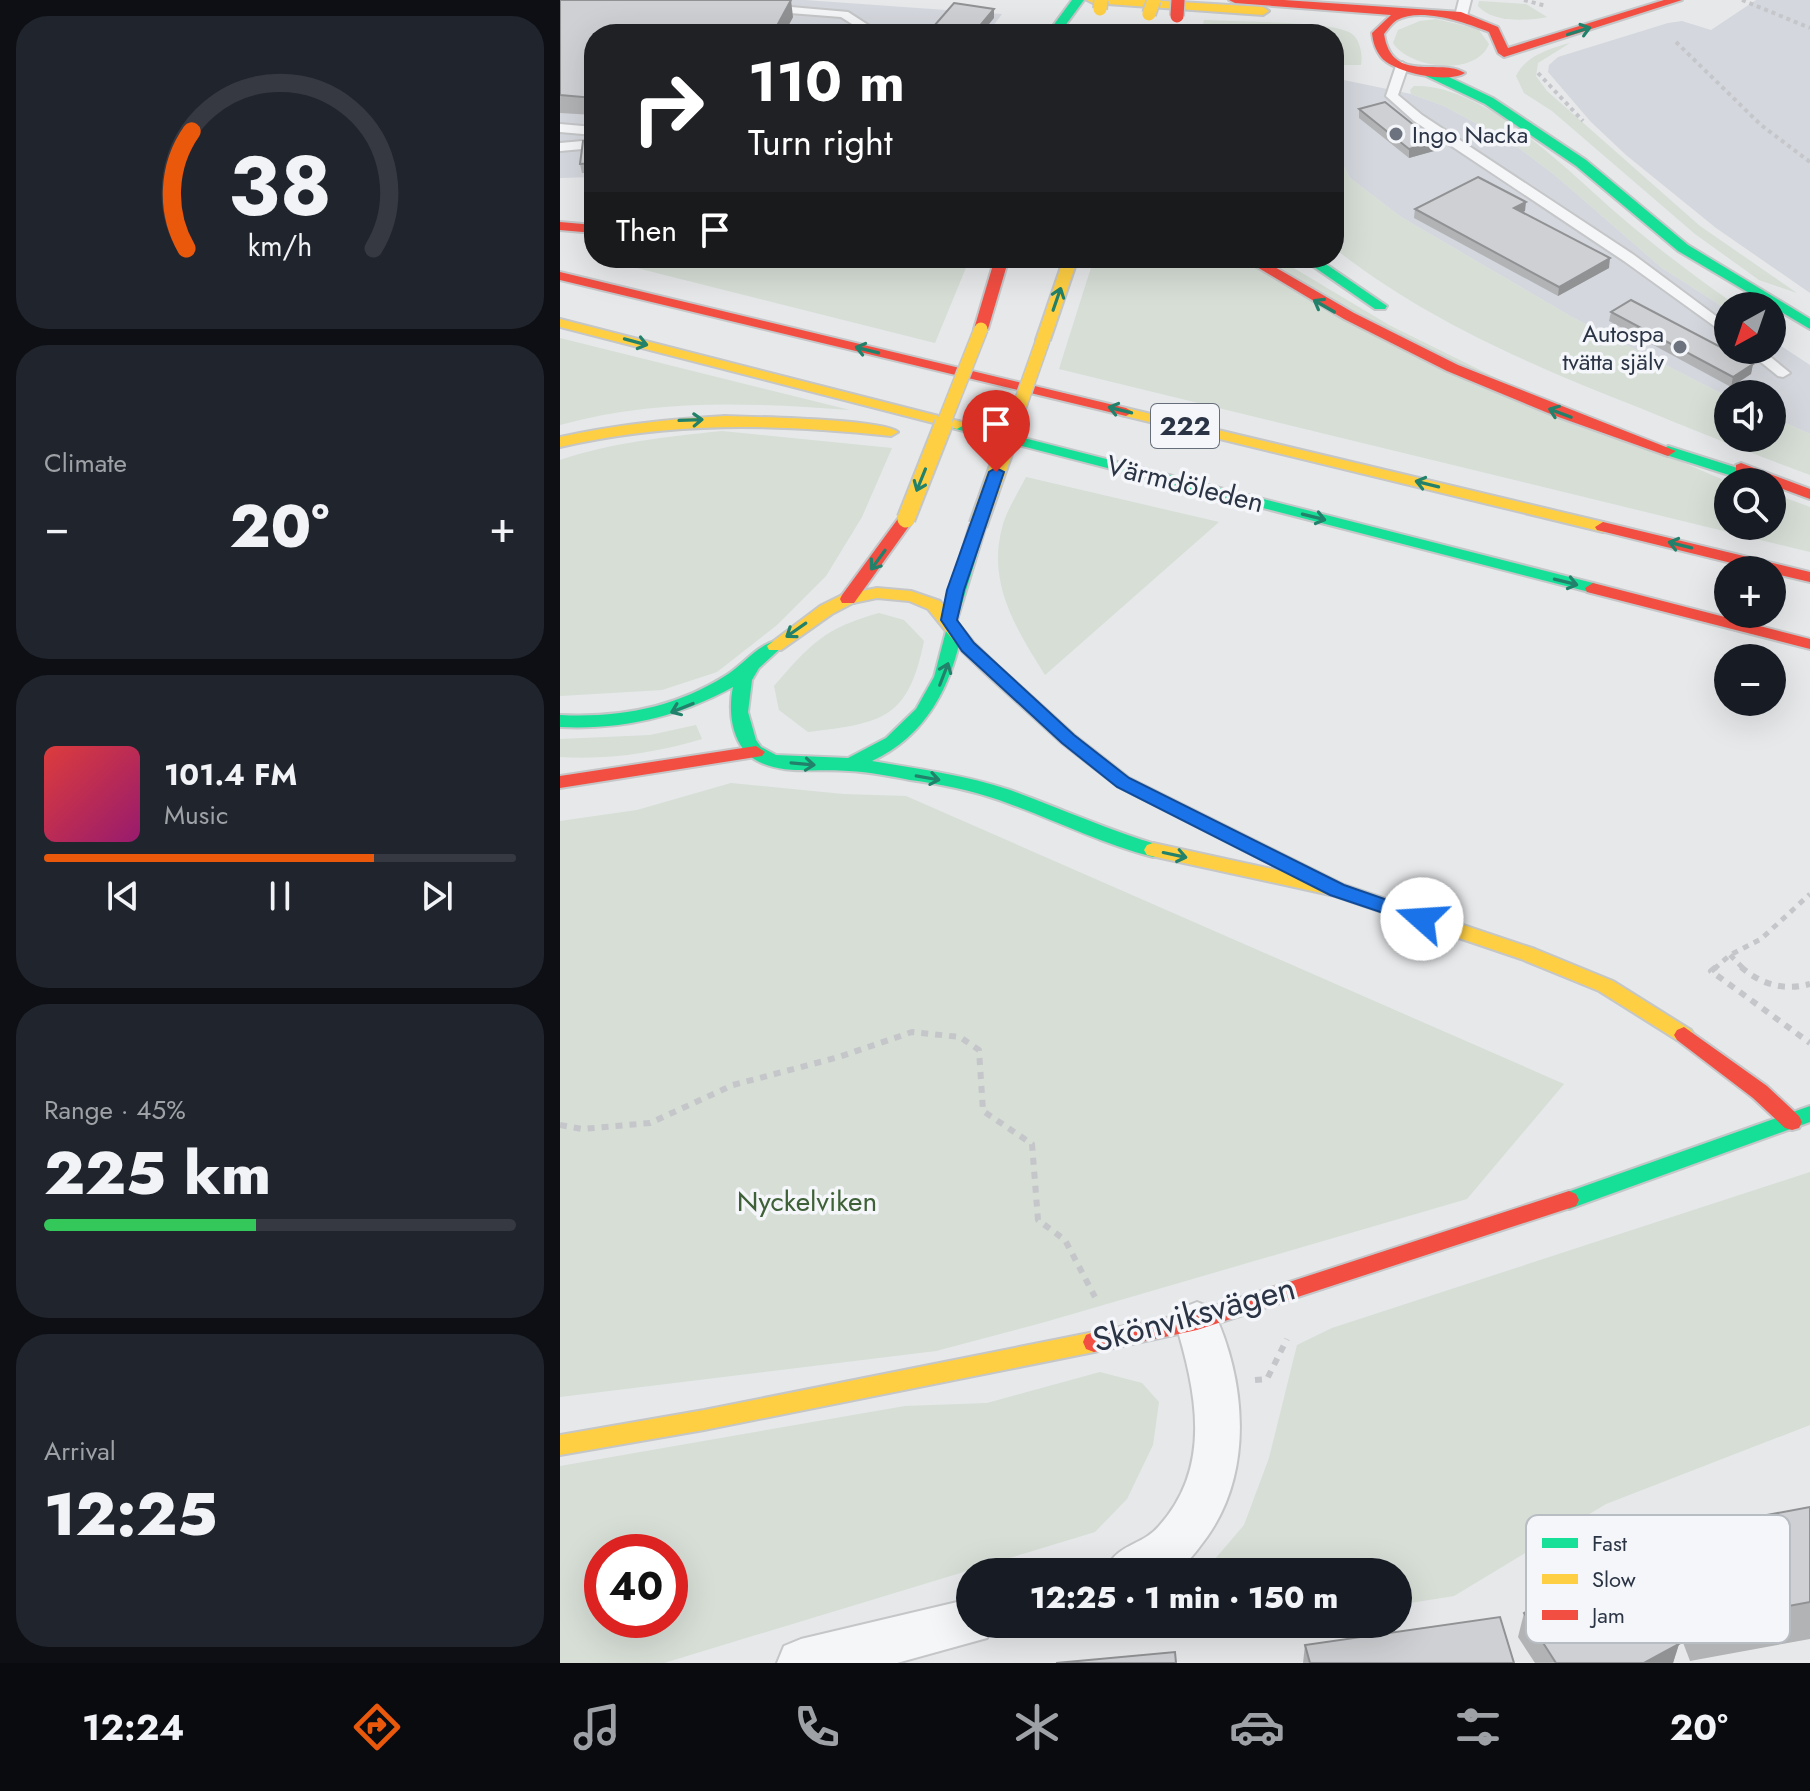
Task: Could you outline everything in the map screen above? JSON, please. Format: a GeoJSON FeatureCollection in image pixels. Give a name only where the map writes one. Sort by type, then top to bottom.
{"type":"FeatureCollection","features":[{"type":"Feature","properties":{"kind":"main road"},"geometry":{"type":"LineString","coordinates":[[1060,24],[1078,0]]}},
{"type":"Feature","properties":{"kind":"main road"},"geometry":{"type":"LineString","coordinates":[[1235,0],[1408,13],[1463,8],[1499,36],[1500,58],[1676,0]]}},
{"type":"Feature","properties":{"kind":"main road"},"geometry":{"type":"LineString","coordinates":[[1539,23],[1620,0]]}},
{"type":"Feature","properties":{"kind":"main road"},"geometry":{"type":"LineString","coordinates":[[1097,7],[1324,17],[1360,28],[1376,38],[1381,52],[1402,66],[1430,73],[1489,101],[1581,163],[1704,269],[1738,292]]}},
{"type":"Feature","properties":{"kind":"main road"},"geometry":{"type":"LineString","coordinates":[[1376,38],[1392,18],[1408,13]]}},
{"type":"Feature","properties":{"kind":"main road"},"geometry":{"type":"LineString","coordinates":[[1485,24],[1514,24]]}},
{"type":"Feature","properties":{"kind":"main road"},"geometry":{"type":"LineString","coordinates":[[1430,73],[1471,71]]}},
{"type":"Feature","properties":{"kind":"main road"},"geometry":{"type":"LineString","coordinates":[[1498,83],[1508,96],[1557,134],[1581,163]]}},
{"type":"Feature","properties":{"kind":"main road"},"geometry":{"type":"LineString","coordinates":[[560,226],[584,228]]}},
{"type":"Feature","properties":{"kind":"main road"},"geometry":{"type":"LineString","coordinates":[[1683,248],[1810,325]]}},
{"type":"Feature","properties":{"kind":"main road"},"geometry":{"type":"LineString","coordinates":[[848,599],[906,519],[981,329],[999,268]]}},
{"type":"Feature","properties":{"kind":"main road"},"geometry":{"type":"LineString","coordinates":[[851,764],[888,748],[922,715],[939,686],[952,653],[952,626],[978,525],[1068,268]]}},
{"type":"Feature","properties":{"kind":"main road"},"geometry":{"type":"LineString","coordinates":[[1265,268],[1363,329],[1477,381],[1653,448],[1720,468]]}},
{"type":"Feature","properties":{"kind":"main road"},"geometry":{"type":"LineString","coordinates":[[1323,268],[1394,314]]}},
{"type":"Feature","properties":{"kind":"main road","name":"Värmdöleden"},"geometry":{"type":"LineString","coordinates":[[560,276],[1810,577]]}},
{"type":"Feature","properties":{"kind":"main road","name":"Värmdöleden"},"geometry":{"type":"LineString","coordinates":[[560,323],[1810,644]]}},
{"type":"Feature","properties":{"kind":"main road"},"geometry":{"type":"LineString","coordinates":[[1786,324],[1810,339]]}},
{"type":"Feature","properties":{"kind":"main road"},"geometry":{"type":"LineString","coordinates":[[1497,367],[1606,415],[1810,494]]}},
{"type":"Feature","properties":{"kind":"main road"},"geometry":{"type":"LineString","coordinates":[[560,442],[651,421],[728,419],[810,422],[1076,456]]}},
{"type":"Feature","properties":{"kind":"main road"},"geometry":{"type":"LineString","coordinates":[[1786,487],[1810,494]]}},
{"type":"Feature","properties":{"kind":"main road"},"geometry":{"type":"LineString","coordinates":[[560,721],[583,724],[628,721],[673,712],[717,692],[779,643],[826,610],[848,599],[877,593],[911,596],[934,605],[1057,729],[1123,782],[1337,890]]}},
{"type":"Feature","properties":{"kind":"main road"},"geometry":{"type":"LineString","coordinates":[[749,669],[741,687],[739,709],[744,731],[756,752]]}},
{"type":"Feature","properties":{"kind":"main road"},"geometry":{"type":"LineString","coordinates":[[560,782],[756,752],[790,763],[851,764],[982,788],[1125,844],[1337,890],[1528,954],[1606,986],[1661,1018],[1716,1058],[1792,1122]]}},
{"type":"Feature","properties":{"kind":"main road","name":"Skönviksvägen"},"geometry":{"type":"LineString","coordinates":[[560,1445],[704,1420],[1197,1321],[1578,1197],[1810,1114]]}},
{"type":"Feature","properties":{"kind":"street"},"geometry":{"type":"LineString","coordinates":[[1151,1558],[1174,1544],[1204,1503],[1217,1453],[1216,1384],[1197,1321]]}},
{"type":"Feature","properties":{"kind":"street"},"geometry":{"type":"LineString","coordinates":[[801,1663],[956,1625]]}},
{"type":"Feature","properties":{"kind":"lane"},"geometry":{"type":"LineString","coordinates":[[764,8],[844,14],[860,24]]}},
{"type":"Feature","properties":{"kind":"lane"},"geometry":{"type":"LineString","coordinates":[[1402,66],[1392,96],[1418,118],[1629,258],[1714,322]]}},
{"type":"Feature","properties":{"kind":"lane"},"geometry":{"type":"LineString","coordinates":[[560,128],[584,130]]}},
{"type":"Feature","properties":{"kind":"lane"},"geometry":{"type":"LineString","coordinates":[[560,147],[584,145]]}},
{"type":"Feature","properties":{"kind":"lane"},"geometry":{"type":"LineString","coordinates":[[1771,364],[1783,373]]}},
{"type":"Feature","properties":{"kind":"path"},"geometry":{"type":"LineString","coordinates":[[1524,0],[1544,6],[1555,3]]}},
{"type":"Feature","properties":{"kind":"path"},"geometry":{"type":"LineString","coordinates":[[1742,0],[1810,28]]}},
{"type":"Feature","properties":{"kind":"path"},"geometry":{"type":"LineString","coordinates":[[1676,42],[1761,125],[1810,162]]}},
{"type":"Feature","properties":{"kind":"path"},"geometry":{"type":"LineString","coordinates":[[1542,65],[1538,74],[1588,125]]}},
{"type":"Feature","properties":{"kind":"path"},"geometry":{"type":"LineString","coordinates":[[1810,894],[1761,939],[1730,955],[1711,971],[1810,1043]]}},
{"type":"Feature","properties":{"kind":"path"},"geometry":{"type":"LineString","coordinates":[[1730,955],[1744,971],[1762,982],[1780,988],[1810,984]]}},
{"type":"Feature","properties":{"kind":"path"},"geometry":{"type":"LineString","coordinates":[[560,1125],[582,1129],[650,1123],[733,1085],[839,1057],[912,1032],[960,1037],[979,1050],[983,1111],[1032,1144],[1038,1220],[1065,1240],[1102,1311]]}},
{"type":"Feature","properties":{"kind":"shaded area"},"geometry":{"type":"Polygon","coordinates":[[[560,0],[805,0],[1002,14],[994,24],[584,24],[584,177],[560,178],[560,0]]]}},
{"type":"Feature","properties":{"kind":"shaded area"},"geometry":{"type":"Polygon","coordinates":[[[1756,0],[1810,0],[1810,293],[1716,228],[1626,155],[1591,122],[1548,72],[1549,65],[1558,57],[1668,23],[1682,21],[1711,30],[1756,0]]]}},
{"type":"Feature","properties":{"kind":"shaded area"},"geometry":{"type":"Polygon","coordinates":[[[1344,80],[1411,94],[1444,106],[1511,142],[1556,176],[1662,268],[1714,301],[1714,364],[1786,364],[1786,349],[1810,365],[1810,434],[1786,423],[1786,380],[1714,380],[1714,390],[1572,317],[1401,217],[1350,178],[1344,167],[1344,80]]]}},
{"type":"Feature","properties":{"kind":"green space"},"geometry":{"type":"Polygon","coordinates":[[[1479,1],[1526,4],[1547,17],[1521,20],[1501,18],[1484,12],[1478,6],[1479,1]]]}},
{"type":"Feature","properties":{"kind":"green space"},"geometry":{"type":"Polygon","coordinates":[[[1436,19],[1478,29],[1489,44],[1482,54],[1471,61],[1442,66],[1413,59],[1393,43],[1398,30],[1420,21],[1436,19]]]}},
{"type":"Feature","properties":{"kind":"green space"},"geometry":{"type":"Polygon","coordinates":[[[1204,20],[1301,24],[1203,24],[1204,20]]]}},
{"type":"Feature","properties":{"kind":"green space"},"geometry":{"type":"Polygon","coordinates":[[[1344,30],[1353,34],[1358,42],[1361,65],[1344,65],[1344,30]]]}},
{"type":"Feature","properties":{"kind":"green space"},"geometry":{"type":"Polygon","coordinates":[[[1570,43],[1538,63],[1536,76],[1547,91],[1700,226],[1797,293],[1759,280],[1695,234],[1552,111],[1524,93],[1516,76],[1520,69],[1546,51],[1570,43]]]}},
{"type":"Feature","properties":{"kind":"green space"},"geometry":{"type":"Polygon","coordinates":[[[1414,86],[1441,89],[1469,99],[1525,134],[1621,217],[1717,292],[1714,292],[1714,301],[1662,268],[1556,176],[1511,142],[1444,106],[1411,94],[1414,86]]]}},
{"type":"Feature","properties":{"kind":"green space"},"geometry":{"type":"Polygon","coordinates":[[[1344,167],[1350,178],[1401,217],[1572,317],[1714,390],[1714,438],[1520,358],[1405,297],[1344,255],[1344,167]]]}},
{"type":"Feature","properties":{"kind":"green space"},"geometry":{"type":"Polygon","coordinates":[[[637,268],[966,268],[935,343],[637,268]]]}},
{"type":"Feature","properties":{"kind":"green space"},"geometry":{"type":"Polygon","coordinates":[[[1091,268],[1294,268],[1389,325],[1549,404],[1714,476],[1714,529],[1059,369],[1091,268]]]}},
{"type":"Feature","properties":{"kind":"green space"},"geometry":{"type":"Polygon","coordinates":[[[560,338],[850,410],[704,405],[632,410],[560,425],[560,338]]]}},
{"type":"Feature","properties":{"kind":"green space"},"geometry":{"type":"Polygon","coordinates":[[[1786,423],[1810,434],[1810,475],[1751,452],[1786,452],[1786,423]]]}},
{"type":"Feature","properties":{"kind":"green space"},"geometry":{"type":"Polygon","coordinates":[[[722,431],[892,448],[862,517],[826,576],[777,625],[717,672],[662,690],[560,696],[560,460],[620,444],[722,431]]]}},
{"type":"Feature","properties":{"kind":"green space"},"geometry":{"type":"Polygon","coordinates":[[[1026,477],[1219,522],[1045,675],[1007,606],[998,568],[998,549],[1004,522],[1026,477]]]}},
{"type":"Feature","properties":{"kind":"green space"},"geometry":{"type":"Polygon","coordinates":[[[1786,498],[1810,507],[1810,552],[1761,540],[1786,540],[1786,498]]]}},
{"type":"Feature","properties":{"kind":"green space"},"geometry":{"type":"Polygon","coordinates":[[[879,613],[904,620],[924,641],[910,687],[900,702],[873,720],[808,732],[779,710],[774,686],[809,648],[845,625],[879,613]]]}},
{"type":"Feature","properties":{"kind":"green space"},"geometry":{"type":"Polygon","coordinates":[[[696,725],[702,739],[667,748],[614,756],[560,757],[560,739],[650,735],[696,725]]]}},
{"type":"Feature","properties":{"kind":"green space","name":"Nyckelviken"},"geometry":{"type":"Polygon","coordinates":[[[731,783],[843,794],[906,796],[1564,1084],[1467,1199],[936,1351],[560,1397],[560,821],[637,810],[731,783]]]}},
{"type":"Feature","properties":{"kind":"green space"},"geometry":{"type":"Polygon","coordinates":[[[1810,1172],[1810,1425],[1606,1504],[1588,1515],[1526,1515],[1526,1552],[1454,1596],[1412,1603],[1412,1558],[1216,1558],[1244,1525],[1269,1458],[1297,1345],[1332,1328],[1810,1172]]]}},
{"type":"Feature","properties":{"kind":"green space"},"geometry":{"type":"Polygon","coordinates":[[[1100,1372],[1142,1383],[1159,1402],[1153,1445],[1127,1499],[1095,1532],[1009,1558],[956,1558],[956,1574],[664,1663],[560,1663],[560,1466],[905,1406],[987,1403],[1100,1372]]]}},
{"type":"Feature","properties":{"kind":"building"},"geometry":{"type":"Polygon","coordinates":[[[560,0],[791,0],[778,24],[584,24],[584,97],[560,95],[560,0]]]}},
{"type":"Feature","properties":{"kind":"building"},"geometry":{"type":"Polygon","coordinates":[[[954,3],[994,9],[981,24],[936,24],[954,3]]]}},
{"type":"Feature","properties":{"kind":"building"},"geometry":{"type":"Polygon","coordinates":[[[1385,102],[1435,142],[1409,149],[1359,109],[1385,102]]]}},
{"type":"Feature","properties":{"kind":"building"},"geometry":{"type":"Polygon","coordinates":[[[583,141],[584,164],[580,164],[583,141]]]}},
{"type":"Feature","properties":{"kind":"building"},"geometry":{"type":"Polygon","coordinates":[[[1478,177],[1526,202],[1514,208],[1610,258],[1559,287],[1415,209],[1478,177]]]}},
{"type":"Feature","properties":{"kind":"building"},"geometry":{"type":"Polygon","coordinates":[[[1631,300],[1714,344],[1714,364],[1753,364],[1733,377],[1611,312],[1631,300]]]}},
{"type":"Feature","properties":{"kind":"building"},"geometry":{"type":"Polygon","coordinates":[[[1810,1507],[1810,1602],[1790,1606],[1790,1515],[1767,1515],[1810,1507]]]}},
{"type":"Feature","properties":{"kind":"building"},"geometry":{"type":"Polygon","coordinates":[[[1500,1617],[1514,1663],[1310,1663],[1305,1645],[1354,1638],[1412,1638],[1412,1630],[1500,1617]]]}},
{"type":"Feature","properties":{"kind":"building"},"geometry":{"type":"Polygon","coordinates":[[[1543,1643],[1679,1644],[1644,1663],[1556,1663],[1543,1643]]]}},
{"type":"Feature","properties":{"kind":"building"},"geometry":{"type":"Polygon","coordinates":[[[1175,1652],[1176,1663],[1056,1663],[1175,1652]]]}},
{"type":"Feature","properties":{"kind":"traffic: fast"},"geometry":{"type":"LineString","coordinates":[[1060,24],[1078,0]]}},
{"type":"Feature","properties":{"kind":"traffic: fast"},"geometry":{"type":"LineString","coordinates":[[1430,73],[1489,101],[1581,163],[1683,248],[1810,325]]}},
{"type":"Feature","properties":{"kind":"traffic: fast"},"geometry":{"type":"LineString","coordinates":[[1323,268],[1380,306]]}},
{"type":"Feature","properties":{"kind":"traffic: fast"},"geometry":{"type":"LineString","coordinates":[[957,425],[1593,588]]}},
{"type":"Feature","properties":{"kind":"traffic: fast"},"geometry":{"type":"LineString","coordinates":[[1668,451],[1722,468]]}},
{"type":"Feature","properties":{"kind":"traffic: fast"},"geometry":{"type":"LineString","coordinates":[[949,620],[978,525]]}},
{"type":"Feature","properties":{"kind":"traffic: fast"},"geometry":{"type":"LineString","coordinates":[[851,764],[892,742],[922,713],[942,677],[954,631]]}},
{"type":"Feature","properties":{"kind":"traffic: fast"},"geometry":{"type":"LineString","coordinates":[[775,646],[748,671],[739,701],[744,733],[755,751],[764,757],[789,763],[856,765],[966,784],[1153,850]]}},
{"type":"Feature","properties":{"kind":"traffic: fast"},"geometry":{"type":"LineString","coordinates":[[560,721],[612,721],[659,712],[705,695],[749,669]]}},
{"type":"Feature","properties":{"kind":"traffic: fast"},"geometry":{"type":"LineString","coordinates":[[1569,1200],[1810,1114]]}},
{"type":"Feature","properties":{"kind":"traffic: slow"},"geometry":{"type":"LineString","coordinates":[[1093,0],[1263,11]]}},
{"type":"Feature","properties":{"kind":"traffic: slow"},"geometry":{"type":"LineString","coordinates":[[1100,9],[1101,0]]}},
{"type":"Feature","properties":{"kind":"traffic: slow"},"geometry":{"type":"LineString","coordinates":[[1149,14],[1154,0]]}},
{"type":"Feature","properties":{"kind":"traffic: slow"},"geometry":{"type":"LineString","coordinates":[[1043,340],[1068,268]]}},
{"type":"Feature","properties":{"kind":"traffic: slow"},"geometry":{"type":"LineString","coordinates":[[560,323],[957,425]]}},
{"type":"Feature","properties":{"kind":"traffic: slow"},"geometry":{"type":"LineString","coordinates":[[906,519],[981,329]]}},
{"type":"Feature","properties":{"kind":"traffic: slow"},"geometry":{"type":"LineString","coordinates":[[978,525],[1043,340]]}},
{"type":"Feature","properties":{"kind":"traffic: slow"},"geometry":{"type":"LineString","coordinates":[[1126,412],[1603,527]]}},
{"type":"Feature","properties":{"kind":"traffic: slow"},"geometry":{"type":"LineString","coordinates":[[560,442],[644,426],[684,422],[765,421],[891,432]]}},
{"type":"Feature","properties":{"kind":"traffic: slow"},"geometry":{"type":"LineString","coordinates":[[775,646],[826,610],[848,599],[877,593],[911,596],[934,605],[968,647],[991,669],[1068,739],[1123,782],[1337,890]]}},
{"type":"Feature","properties":{"kind":"traffic: slow"},"geometry":{"type":"LineString","coordinates":[[1153,850],[1337,890],[1528,954],[1606,986],[1684,1035]]}},
{"type":"Feature","properties":{"kind":"traffic: slow"},"geometry":{"type":"LineString","coordinates":[[560,1445],[704,1420],[1094,1342]]}},
{"type":"Feature","properties":{"kind":"traffic: jam"},"geometry":{"type":"LineString","coordinates":[[1177,16],[1178,0]]}},
{"type":"Feature","properties":{"kind":"traffic: jam"},"geometry":{"type":"LineString","coordinates":[[1235,0],[1461,16],[1494,30],[1504,53]]}},
{"type":"Feature","properties":{"kind":"traffic: jam"},"geometry":{"type":"LineString","coordinates":[[1504,53],[1676,0]]}},
{"type":"Feature","properties":{"kind":"traffic: jam"},"geometry":{"type":"LineString","coordinates":[[1408,13],[1392,18],[1378,33],[1386,56],[1407,68],[1459,73]]}},
{"type":"Feature","properties":{"kind":"traffic: jam"},"geometry":{"type":"LineString","coordinates":[[560,226],[584,228]]}},
{"type":"Feature","properties":{"kind":"traffic: jam"},"geometry":{"type":"LineString","coordinates":[[981,329],[999,268]]}},
{"type":"Feature","properties":{"kind":"traffic: jam"},"geometry":{"type":"LineString","coordinates":[[1266,268],[1349,316],[1452,368],[1559,412],[1668,451]]}},
{"type":"Feature","properties":{"kind":"traffic: jam"},"geometry":{"type":"LineString","coordinates":[[560,276],[1126,412]]}},
{"type":"Feature","properties":{"kind":"traffic: jam"},"geometry":{"type":"LineString","coordinates":[[1786,485],[1810,494]]}},
{"type":"Feature","properties":{"kind":"traffic: jam"},"geometry":{"type":"LineString","coordinates":[[848,599],[906,519]]}},
{"type":"Feature","properties":{"kind":"traffic: jam"},"geometry":{"type":"LineString","coordinates":[[1603,527],[1810,577]]}},
{"type":"Feature","properties":{"kind":"traffic: jam"},"geometry":{"type":"LineString","coordinates":[[1593,588],[1810,644]]}},
{"type":"Feature","properties":{"kind":"traffic: jam"},"geometry":{"type":"LineString","coordinates":[[560,782],[756,752]]}},
{"type":"Feature","properties":{"kind":"traffic: jam"},"geometry":{"type":"LineString","coordinates":[[1684,1035],[1760,1092],[1792,1122]]}},
{"type":"Feature","properties":{"kind":"traffic: jam"},"geometry":{"type":"LineString","coordinates":[[1094,1342],[1197,1321],[1569,1200]]}},
{"type":"Feature","properties":{"kind":"place","name":"Ingo Nacka"},"geometry":{"type":"Point","coordinates":[1396,134]}},
{"type":"Feature","properties":{"kind":"place","name":"Autospa tvätta själv"},"geometry":{"type":"Point","coordinates":[1680,347]}},
{"type":"Feature","properties":{"kind":"route"},"geometry":{"type":"LineString","coordinates":[[996,472],[956,590],[949,620],[968,647],[1068,739],[1123,782],[1337,890],[1422,919]]}}]}
